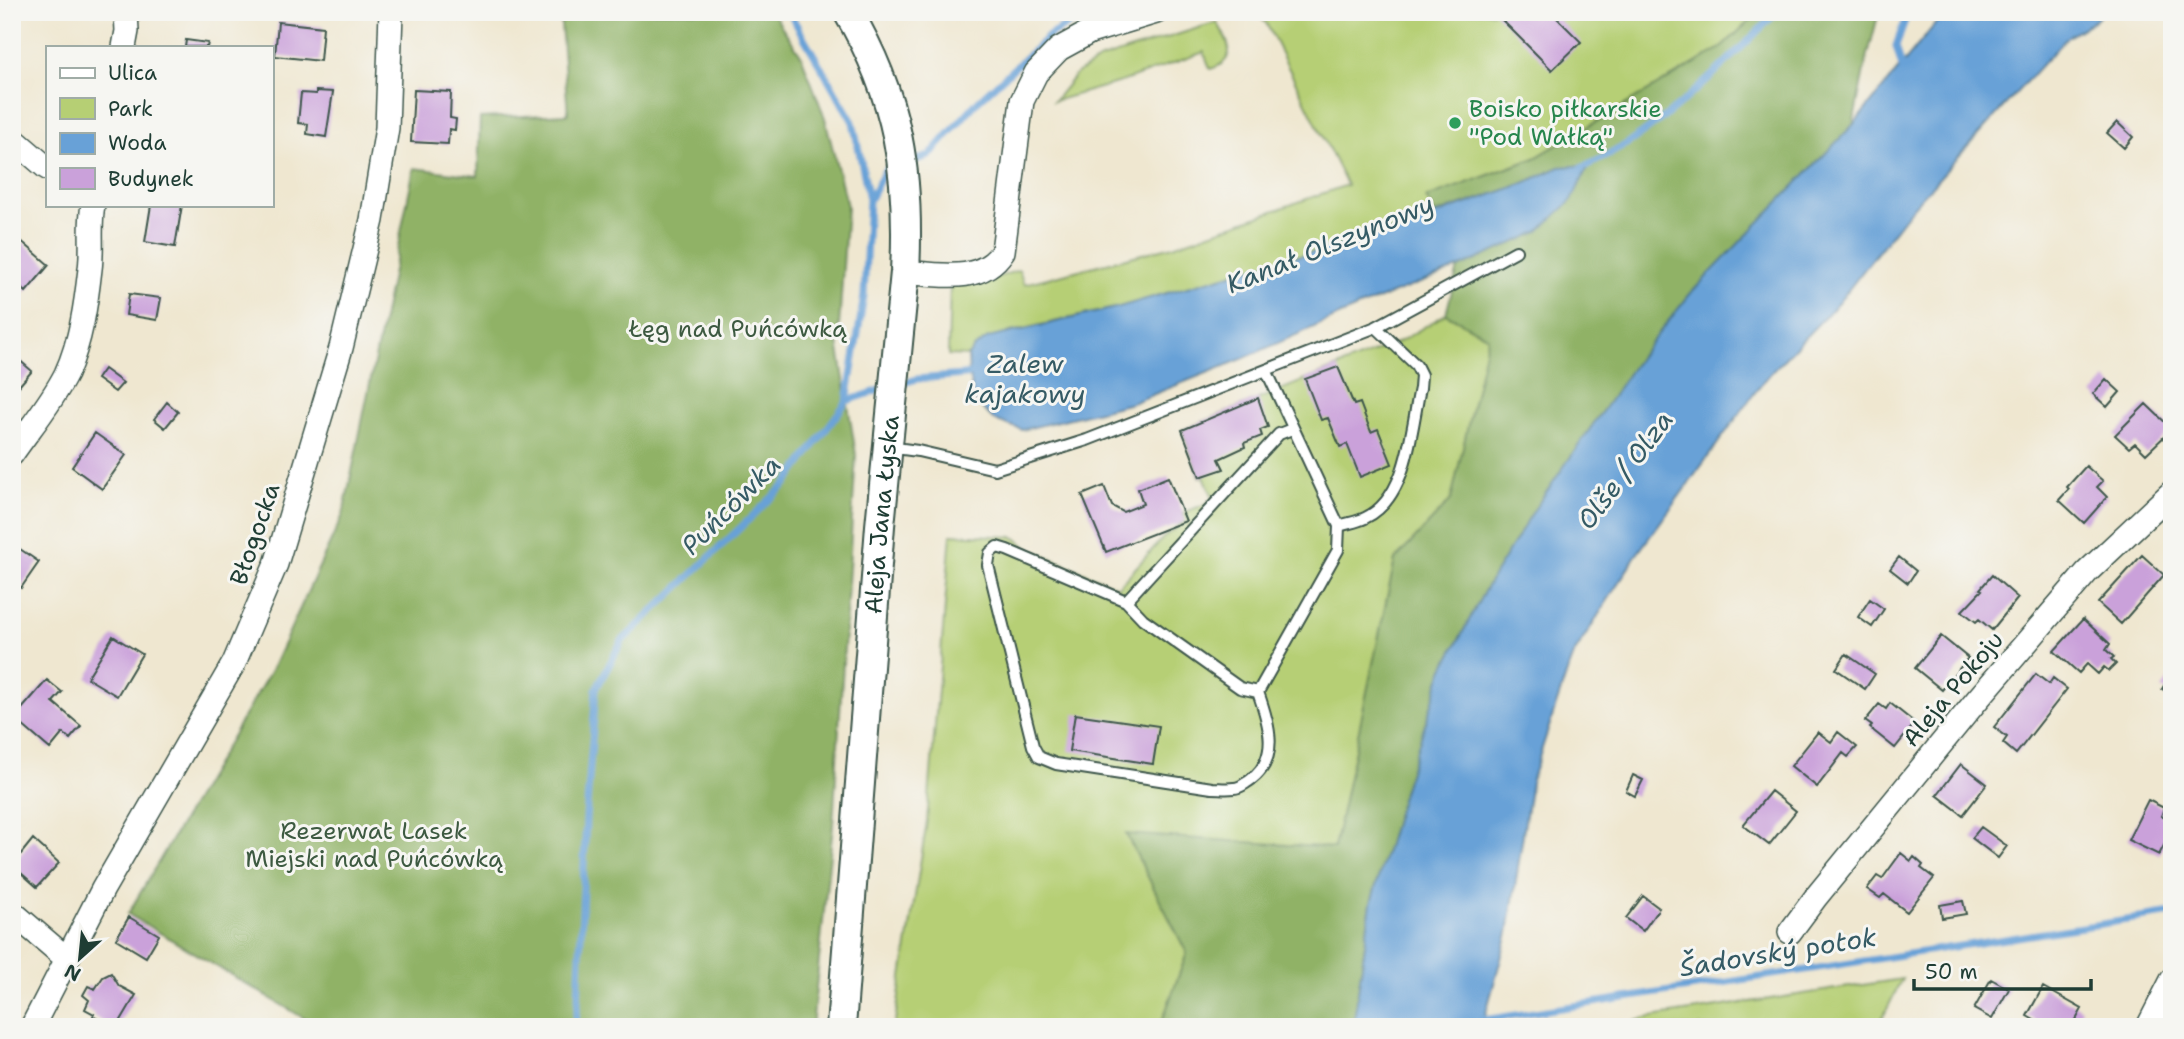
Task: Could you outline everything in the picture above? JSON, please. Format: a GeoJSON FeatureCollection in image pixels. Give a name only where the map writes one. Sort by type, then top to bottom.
{"type":"FeatureCollection","features":[{"type":"Feature","properties":{"kind":"street"},"geometry":{"type":"LineString","coordinates":[[124,46],[126,12]]}},
{"type":"Feature","properties":{"kind":"street","name":"Błogocka"},"geometry":{"type":"LineString","coordinates":[[32,1027],[103,889],[234,663],[276,564],[341,348],[372,220],[387,128],[391,12]]}},
{"type":"Feature","properties":{"kind":"street","name":"Aleja Jana Łyska"},"geometry":{"type":"LineString","coordinates":[[841,1027],[888,447],[905,272],[906,193],[901,150],[886,88],[848,12]]}},
{"type":"Feature","properties":{"kind":"street"},"geometry":{"type":"LineString","coordinates":[[905,272],[968,275],[986,269],[996,262],[1003,250],[1022,101],[1036,74],[1059,49],[1090,32],[1156,12]]}},
{"type":"Feature","properties":{"kind":"street"},"geometry":{"type":"LineString","coordinates":[[12,138],[46,167]]}},
{"type":"Feature","properties":{"kind":"street"},"geometry":{"type":"LineString","coordinates":[[12,454],[55,392],[71,360],[84,314],[88,287],[93,240],[90,207]]}},
{"type":"Feature","properties":{"kind":"street","name":"Aleja Pokoju"},"geometry":{"type":"LineString","coordinates":[[1790,932],[1976,700],[2087,572],[2172,492]]}},
{"type":"Feature","properties":{"kind":"street"},"geometry":{"type":"LineString","coordinates":[[12,912],[67,959]]}},
{"type":"Feature","properties":{"kind":"street"},"geometry":{"type":"LineString","coordinates":[[2148,1027],[2172,980]]}},
{"type":"Feature","properties":{"kind":"lane"},"geometry":{"type":"LineString","coordinates":[[888,447],[918,451],[995,469],[1087,440],[1267,372],[1376,327],[1516,251]]}},
{"type":"Feature","properties":{"kind":"lane"},"geometry":{"type":"LineString","coordinates":[[1339,526],[1366,518],[1395,491],[1403,468],[1420,388],[1421,375],[1416,365],[1376,327]]}},
{"type":"Feature","properties":{"kind":"lane"},"geometry":{"type":"LineString","coordinates":[[1258,692],[1240,688],[1143,619],[1126,601],[998,547],[990,554],[988,565],[1039,757],[1056,764],[1212,788],[1237,789],[1256,776],[1268,759],[1271,743],[1267,717],[1258,692],[1338,550],[1339,526],[1267,372]]}},
{"type":"Feature","properties":{"kind":"lane"},"geometry":{"type":"LineString","coordinates":[[1126,601],[1279,434],[1292,429]]}},
{"type":"Feature","properties":{"kind":"green space"},"geometry":{"type":"Polygon","coordinates":[[[560,12],[772,12],[801,55],[825,118],[847,206],[838,342],[856,455],[833,825],[812,1027],[319,1027],[128,914],[274,665],[343,515],[414,168],[478,176],[480,118],[568,114],[560,12]]]}},
{"type":"Feature","properties":{"kind":"green space","name":"Boisko piłkarskie \"Pod Wałką\""},"geometry":{"type":"Polygon","coordinates":[[[1255,12],[1759,12],[1721,48],[1535,158],[1477,179],[1484,196],[1382,234],[1255,267],[1119,307],[1010,332],[974,348],[968,356],[948,355],[950,286],[977,284],[1019,270],[1024,284],[1173,246],[1347,185],[1266,23],[1255,12]]]}},
{"type":"Feature","properties":{"kind":"green space"},"geometry":{"type":"Polygon","coordinates":[[[1759,12],[1879,12],[1853,125],[1691,293],[1641,355],[1534,510],[1486,588],[1443,670],[1404,789],[1371,903],[1353,1027],[1160,1027],[1187,953],[1126,834],[1334,848],[1395,560],[1451,500],[1488,337],[1446,314],[1458,268],[1538,232],[1589,165],[1560,167],[1522,184],[1435,214],[1426,198],[1535,158],[1721,48],[1759,12]]]}},
{"type":"Feature","properties":{"kind":"green space"},"geometry":{"type":"Polygon","coordinates":[[[1217,22],[1229,49],[1225,61],[1219,65],[1210,69],[1204,52],[1124,81],[1054,101],[1076,74],[1101,59],[1217,22]]]}},
{"type":"Feature","properties":{"kind":"green space"},"geometry":{"type":"Polygon","coordinates":[[[1446,314],[1489,337],[1451,500],[1395,560],[1334,848],[1127,835],[1187,953],[1160,1027],[894,1027],[927,821],[951,534],[1014,537],[1028,548],[1118,587],[1164,537],[1185,521],[1183,513],[1208,503],[1213,497],[1204,476],[1200,477],[1182,430],[1399,342],[1446,314]]]}},
{"type":"Feature","properties":{"kind":"green space"},"geometry":{"type":"Polygon","coordinates":[[[1902,979],[1878,1027],[1618,1027],[1645,1018],[1902,979]]]}},
{"type":"Feature","properties":{"kind":"water","name":"Olše / Olza"},"geometry":{"type":"Polygon","coordinates":[[[1945,12],[2102,12],[2097,19],[2065,39],[1912,208],[1838,303],[1764,380],[1635,557],[1572,657],[1531,782],[1508,933],[1482,1027],[1353,1027],[1371,903],[1404,789],[1443,670],[1486,588],[1534,510],[1641,355],[1691,293],[1853,125],[1945,12]]]}},
{"type":"Feature","properties":{"kind":"water","name":"Zalew kajakowy"},"geometry":{"type":"Polygon","coordinates":[[[1589,165],[1572,200],[1538,232],[1242,359],[1132,403],[1022,430],[994,420],[974,400],[968,356],[988,338],[1119,307],[1255,267],[1382,234],[1522,184],[1560,167],[1589,165]]]}},
{"type":"Feature","properties":{"kind":"building"},"geometry":{"type":"Polygon","coordinates":[[[1494,12],[1551,12],[1581,42],[1552,70],[1494,12]]]}},
{"type":"Feature","properties":{"kind":"building"},"geometry":{"type":"Polygon","coordinates":[[[278,22],[323,27],[320,61],[275,56],[278,22]]]}},
{"type":"Feature","properties":{"kind":"building"},"geometry":{"type":"Polygon","coordinates":[[[186,40],[208,43],[207,46],[185,46],[186,40]]]}},
{"type":"Feature","properties":{"kind":"building"},"geometry":{"type":"Polygon","coordinates":[[[414,90],[451,92],[450,118],[456,119],[455,130],[449,129],[448,144],[411,142],[414,90]]]}},
{"type":"Feature","properties":{"kind":"building"},"geometry":{"type":"Polygon","coordinates":[[[316,91],[333,92],[326,137],[307,134],[308,124],[298,123],[301,93],[316,94],[316,91]]]}},
{"type":"Feature","properties":{"kind":"building"},"geometry":{"type":"Polygon","coordinates":[[[2117,122],[2133,137],[2124,148],[2107,133],[2117,122]]]}},
{"type":"Feature","properties":{"kind":"building"},"geometry":{"type":"Polygon","coordinates":[[[151,206],[182,206],[175,247],[145,242],[151,206]]]}},
{"type":"Feature","properties":{"kind":"building"},"geometry":{"type":"Polygon","coordinates":[[[12,233],[49,265],[26,292],[12,280],[12,233]]]}},
{"type":"Feature","properties":{"kind":"building"},"geometry":{"type":"Polygon","coordinates":[[[129,294],[161,298],[157,320],[126,315],[129,294]]]}},
{"type":"Feature","properties":{"kind":"building"},"geometry":{"type":"Polygon","coordinates":[[[12,347],[20,354],[17,358],[32,371],[12,394],[12,347]]]}},
{"type":"Feature","properties":{"kind":"building"},"geometry":{"type":"Polygon","coordinates":[[[1338,367],[1354,405],[1360,403],[1371,432],[1378,429],[1392,464],[1360,477],[1347,444],[1340,447],[1328,418],[1321,420],[1305,379],[1338,367]]]}},
{"type":"Feature","properties":{"kind":"building"},"geometry":{"type":"Polygon","coordinates":[[[104,369],[123,383],[115,392],[97,379],[104,369]]]}},
{"type":"Feature","properties":{"kind":"building"},"geometry":{"type":"Polygon","coordinates":[[[2106,379],[2120,392],[2107,407],[2093,394],[2106,379]]]}},
{"type":"Feature","properties":{"kind":"building"},"geometry":{"type":"Polygon","coordinates":[[[1258,398],[1268,427],[1260,430],[1262,436],[1244,443],[1245,447],[1219,459],[1224,469],[1200,477],[1182,430],[1258,398]]]}},
{"type":"Feature","properties":{"kind":"building"},"geometry":{"type":"Polygon","coordinates":[[[167,402],[178,412],[165,428],[154,419],[167,402]]]}},
{"type":"Feature","properties":{"kind":"building"},"geometry":{"type":"Polygon","coordinates":[[[2146,404],[2172,429],[2146,454],[2135,443],[2129,448],[2115,435],[2146,404]]]}},
{"type":"Feature","properties":{"kind":"building"},"geometry":{"type":"Polygon","coordinates":[[[95,433],[126,455],[102,489],[72,467],[95,433]]]}},
{"type":"Feature","properties":{"kind":"building"},"geometry":{"type":"Polygon","coordinates":[[[2086,466],[2103,481],[2097,487],[2107,497],[2084,523],[2059,500],[2086,466]]]}},
{"type":"Feature","properties":{"kind":"building"},"geometry":{"type":"Polygon","coordinates":[[[1168,477],[1186,521],[1106,552],[1082,495],[1104,486],[1112,506],[1123,512],[1143,504],[1138,489],[1168,477]]]}},
{"type":"Feature","properties":{"kind":"building"},"geometry":{"type":"Polygon","coordinates":[[[17,547],[39,562],[21,588],[19,586],[12,595],[12,553],[17,547]]]}},
{"type":"Feature","properties":{"kind":"building"},"geometry":{"type":"Polygon","coordinates":[[[2142,555],[2164,575],[2121,624],[2098,603],[2142,555]]]}},
{"type":"Feature","properties":{"kind":"building"},"geometry":{"type":"Polygon","coordinates":[[[1899,557],[1916,571],[1908,583],[1890,569],[1899,557]]]}},
{"type":"Feature","properties":{"kind":"building"},"geometry":{"type":"Polygon","coordinates":[[[1992,575],[2018,598],[1992,630],[1979,619],[1976,622],[1962,611],[1992,575]]]}},
{"type":"Feature","properties":{"kind":"building"},"geometry":{"type":"Polygon","coordinates":[[[1870,599],[1884,609],[1872,627],[1858,617],[1870,599]]]}},
{"type":"Feature","properties":{"kind":"building"},"geometry":{"type":"Polygon","coordinates":[[[2083,619],[2110,644],[2106,650],[2114,657],[2111,659],[2116,664],[2109,671],[2104,667],[2098,674],[2087,664],[2079,673],[2054,651],[2083,619]]]}},
{"type":"Feature","properties":{"kind":"building"},"geometry":{"type":"Polygon","coordinates":[[[113,636],[142,654],[117,696],[87,678],[113,636]]]}},
{"type":"Feature","properties":{"kind":"building"},"geometry":{"type":"Polygon","coordinates":[[[1941,636],[1968,658],[1942,690],[1915,668],[1941,636]]]}},
{"type":"Feature","properties":{"kind":"building"},"geometry":{"type":"Polygon","coordinates":[[[1846,654],[1875,674],[1865,689],[1836,669],[1846,654]]]}},
{"type":"Feature","properties":{"kind":"building"},"geometry":{"type":"Polygon","coordinates":[[[2172,673],[2172,695],[2162,689],[2172,673]]]}},
{"type":"Feature","properties":{"kind":"building"},"geometry":{"type":"Polygon","coordinates":[[[2036,674],[2049,684],[2053,678],[2067,689],[2016,754],[2003,743],[2007,737],[1994,727],[2036,674]]]}},
{"type":"Feature","properties":{"kind":"building"},"geometry":{"type":"Polygon","coordinates":[[[47,680],[62,692],[53,702],[81,726],[70,739],[63,733],[50,749],[14,718],[47,680]]]}},
{"type":"Feature","properties":{"kind":"building"},"geometry":{"type":"Polygon","coordinates":[[[1890,703],[1915,723],[1895,748],[1865,721],[1879,704],[1886,709],[1890,703]]]}},
{"type":"Feature","properties":{"kind":"building"},"geometry":{"type":"Polygon","coordinates":[[[1075,714],[1159,726],[1153,764],[1069,751],[1075,714]]]}},
{"type":"Feature","properties":{"kind":"building"},"geometry":{"type":"Polygon","coordinates":[[[1818,732],[1831,742],[1838,732],[1857,747],[1848,757],[1843,753],[1817,787],[1791,766],[1818,732]]]}},
{"type":"Feature","properties":{"kind":"building"},"geometry":{"type":"Polygon","coordinates":[[[1961,764],[1987,784],[1963,815],[1937,795],[1961,764]]]}},
{"type":"Feature","properties":{"kind":"building"},"geometry":{"type":"Polygon","coordinates":[[[1633,775],[1643,780],[1635,796],[1626,791],[1633,775]]]}},
{"type":"Feature","properties":{"kind":"building"},"geometry":{"type":"Polygon","coordinates":[[[1771,791],[1796,811],[1769,845],[1743,825],[1771,791]]]}},
{"type":"Feature","properties":{"kind":"building"},"geometry":{"type":"Polygon","coordinates":[[[2148,800],[2164,808],[2161,816],[2172,822],[2172,830],[2159,855],[2128,840],[2148,800]]]}},
{"type":"Feature","properties":{"kind":"building"},"geometry":{"type":"Polygon","coordinates":[[[1981,827],[2007,846],[1998,858],[1972,838],[1981,827]]]}},
{"type":"Feature","properties":{"kind":"building"},"geometry":{"type":"Polygon","coordinates":[[[33,839],[59,863],[37,887],[12,865],[33,839]]]}},
{"type":"Feature","properties":{"kind":"building"},"geometry":{"type":"Polygon","coordinates":[[[1901,853],[1911,861],[1914,857],[1923,865],[1921,868],[1934,878],[1907,912],[1884,894],[1880,898],[1867,889],[1877,876],[1882,879],[1901,853]]]}},
{"type":"Feature","properties":{"kind":"building"},"geometry":{"type":"Polygon","coordinates":[[[1643,896],[1659,908],[1643,931],[1626,918],[1643,896]]]}},
{"type":"Feature","properties":{"kind":"building"},"geometry":{"type":"Polygon","coordinates":[[[1963,901],[1966,914],[1942,918],[1940,905],[1963,901]]]}},
{"type":"Feature","properties":{"kind":"building"},"geometry":{"type":"Polygon","coordinates":[[[129,917],[159,935],[146,957],[116,939],[129,917]]]}},
{"type":"Feature","properties":{"kind":"building"},"geometry":{"type":"Polygon","coordinates":[[[111,973],[119,986],[136,995],[117,1027],[112,1027],[85,1009],[89,1000],[83,995],[88,986],[95,989],[103,977],[111,973]]]}},
{"type":"Feature","properties":{"kind":"building"},"geometry":{"type":"Polygon","coordinates":[[[1991,979],[2009,989],[1992,1019],[1974,1009],[1991,979]]]}},
{"type":"Feature","properties":{"kind":"building"},"geometry":{"type":"Polygon","coordinates":[[[2043,987],[2082,1009],[2072,1027],[2037,1027],[2039,1023],[2027,1016],[2043,987]]]}},
{"type":"Feature","properties":{"kind":"waterway","name":"Puńcówka"},"geometry":{"type":"LineString","coordinates":[[575,1027],[596,689],[622,641],[787,483],[847,401],[864,296],[869,199],[853,122],[789,12]]}},
{"type":"Feature","properties":{"kind":"waterway"},"geometry":{"type":"LineString","coordinates":[[907,163],[929,156],[978,101],[1050,35],[1076,20],[1098,12]]}},
{"type":"Feature","properties":{"kind":"waterway","name":"Kanał Olszynowy"},"geometry":{"type":"LineString","coordinates":[[1581,168],[1634,139],[1660,120],[1710,77],[1777,12]]}},
{"type":"Feature","properties":{"kind":"waterway"},"geometry":{"type":"LineString","coordinates":[[1904,75],[1896,46],[1908,12]]}},
{"type":"Feature","properties":{"kind":"waterway"},"geometry":{"type":"LineString","coordinates":[[870,199],[885,170],[896,166]]}},
{"type":"Feature","properties":{"kind":"waterway","name":"Kanał Olszynowy"},"geometry":{"type":"LineString","coordinates":[[900,384],[917,379],[975,374]]}},
{"type":"Feature","properties":{"kind":"waterway","name":"Kanał Olszynowy"},"geometry":{"type":"LineString","coordinates":[[847,401],[889,387]]}},
{"type":"Feature","properties":{"kind":"waterway","name":"Šadovský potok"},"geometry":{"type":"LineString","coordinates":[[1477,1021],[2172,913]]}},
{"type":"Feature","properties":{"kind":"place","name":"Boisko piłkarskie \"Pod Wałką\""},"geometry":{"type":"Point","coordinates":[1455,123]}},
{"type":"Feature","properties":{"kind":"park label","name":"Łęg nad Puńcówką"},"geometry":{"type":"Point","coordinates":[738,329]}},
{"type":"Feature","properties":{"kind":"park label","name":"Rezerwat Lasek Miejski nad Puńcówką"},"geometry":{"type":"Point","coordinates":[374,845]}}]}
